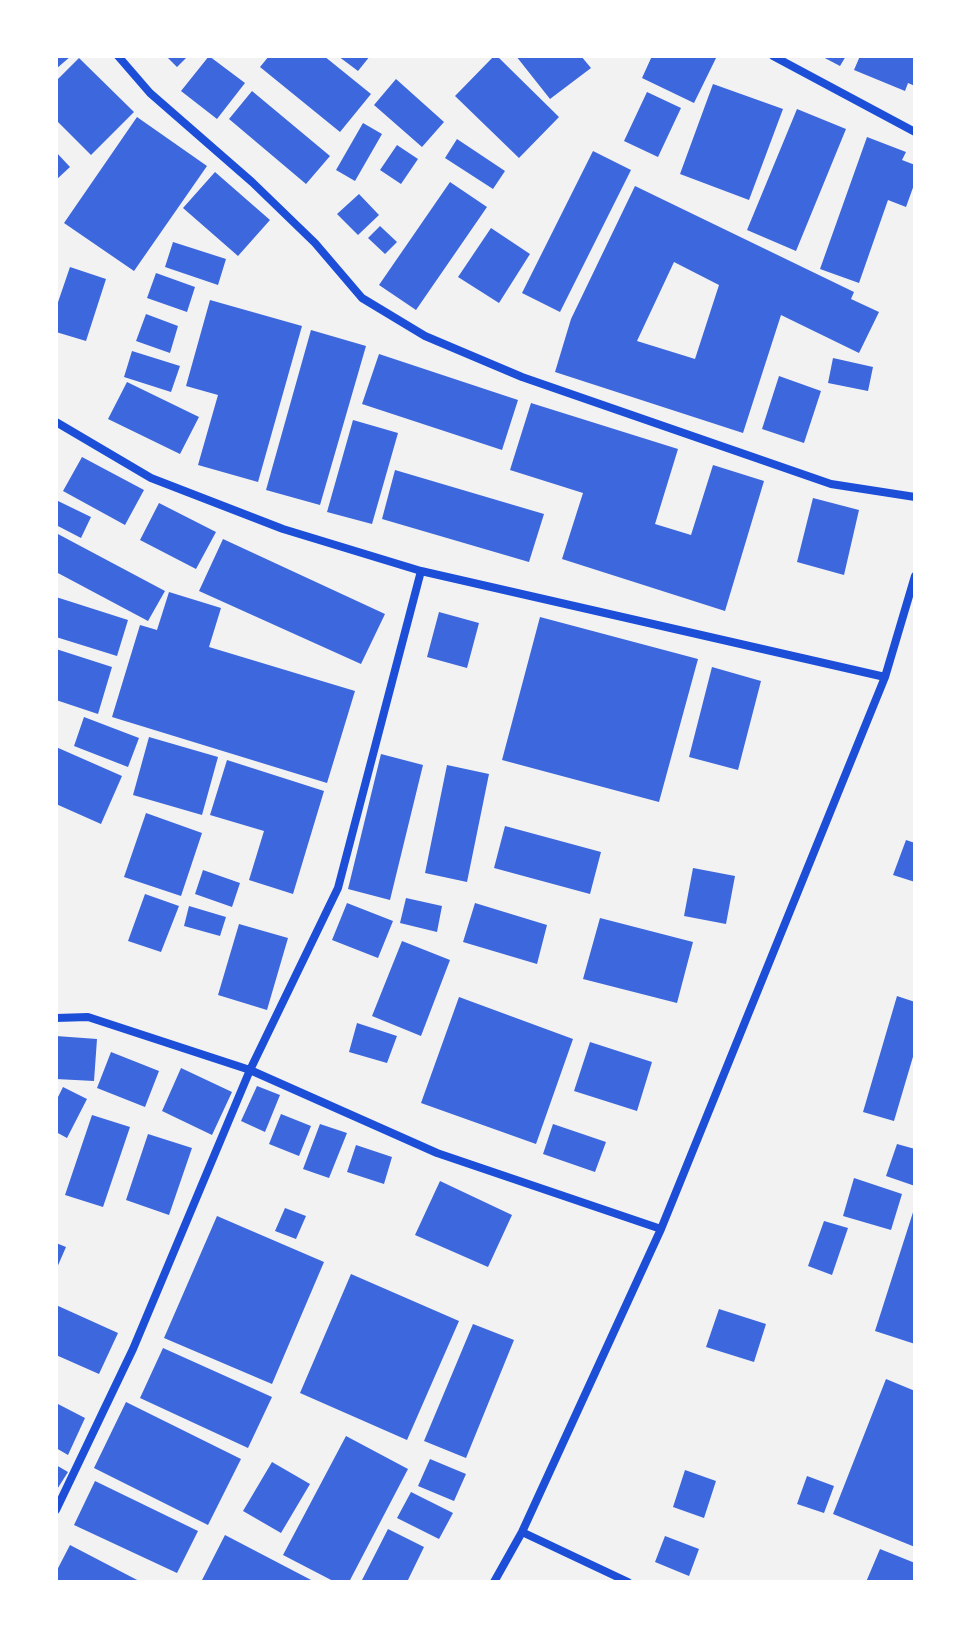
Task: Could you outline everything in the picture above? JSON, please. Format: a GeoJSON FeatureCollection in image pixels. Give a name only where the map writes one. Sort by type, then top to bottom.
{"type":"FeatureCollection","features":[{"type":"Feature","properties":{"kind":"street"},"geometry":{"type":"LineString","coordinates":[[118,56],[150,93],[252,182],[315,243],[362,298],[425,336],[522,377],[831,484],[915,497]]}},
{"type":"Feature","properties":{"kind":"street"},"geometry":{"type":"LineString","coordinates":[[773,56],[915,132]]}},
{"type":"Feature","properties":{"kind":"street"},"geometry":{"type":"LineString","coordinates":[[56,422],[151,478],[283,529],[421,571],[885,677]]}},
{"type":"Feature","properties":{"kind":"street"},"geometry":{"type":"LineString","coordinates":[[56,1510],[133,1349],[250,1070],[338,888],[421,571]]}},
{"type":"Feature","properties":{"kind":"street"},"geometry":{"type":"LineString","coordinates":[[494,1582],[522,1532],[661,1229],[885,677],[915,576]]}},
{"type":"Feature","properties":{"kind":"street"},"geometry":{"type":"LineString","coordinates":[[56,1018],[88,1017],[250,1070],[437,1153],[661,1229]]}},
{"type":"Feature","properties":{"kind":"street"},"geometry":{"type":"LineString","coordinates":[[522,1532],[628,1582]]}},
{"type":"Feature","properties":{"kind":"building"},"geometry":{"type":"Polygon","coordinates":[[[56,56],[71,56],[56,69],[56,56]]]}},
{"type":"Feature","properties":{"kind":"building"},"geometry":{"type":"Polygon","coordinates":[[[166,56],[188,56],[177,67],[166,56]]]}},
{"type":"Feature","properties":{"kind":"building"},"geometry":{"type":"Polygon","coordinates":[[[209,56],[245,83],[217,119],[181,91],[209,56]]]}},
{"type":"Feature","properties":{"kind":"building"},"geometry":{"type":"Polygon","coordinates":[[[269,56],[324,56],[371,94],[340,132],[260,67],[269,56]]]}},
{"type":"Feature","properties":{"kind":"building"},"geometry":{"type":"Polygon","coordinates":[[[338,56],[370,56],[358,71],[338,56]]]}},
{"type":"Feature","properties":{"kind":"building"},"geometry":{"type":"Polygon","coordinates":[[[494,56],[559,117],[519,158],[455,96],[494,56]]]}},
{"type":"Feature","properties":{"kind":"building"},"geometry":{"type":"Polygon","coordinates":[[[516,56],[581,56],[591,68],[550,99],[516,56]]]}},
{"type":"Feature","properties":{"kind":"building"},"geometry":{"type":"Polygon","coordinates":[[[652,56],[717,56],[694,103],[642,78],[652,56]]]}},
{"type":"Feature","properties":{"kind":"building"},"geometry":{"type":"Polygon","coordinates":[[[821,56],[846,56],[840,66],[821,56]]]}},
{"type":"Feature","properties":{"kind":"building"},"geometry":{"type":"Polygon","coordinates":[[[860,56],[915,56],[915,86],[908,83],[905,91],[854,70],[860,56]]]}},
{"type":"Feature","properties":{"kind":"building"},"geometry":{"type":"Polygon","coordinates":[[[79,58],[134,112],[91,155],[56,120],[56,81],[79,58]]]}},
{"type":"Feature","properties":{"kind":"building"},"geometry":{"type":"Polygon","coordinates":[[[396,79],[444,122],[422,147],[374,105],[396,79]]]}},
{"type":"Feature","properties":{"kind":"building"},"geometry":{"type":"Polygon","coordinates":[[[713,84],[783,109],[749,200],[680,174],[713,84]]]}},
{"type":"Feature","properties":{"kind":"building"},"geometry":{"type":"Polygon","coordinates":[[[252,91],[330,156],[306,184],[229,119],[252,91]]]}},
{"type":"Feature","properties":{"kind":"building"},"geometry":{"type":"Polygon","coordinates":[[[647,92],[681,108],[658,157],[624,141],[647,92]]]}},
{"type":"Feature","properties":{"kind":"building"},"geometry":{"type":"Polygon","coordinates":[[[797,109],[846,129],[796,251],[747,230],[797,109]]]}},
{"type":"Feature","properties":{"kind":"building"},"geometry":{"type":"Polygon","coordinates":[[[137,117],[207,166],[134,271],[64,223],[137,117]]]}},
{"type":"Feature","properties":{"kind":"building"},"geometry":{"type":"Polygon","coordinates":[[[363,123],[382,134],[355,181],[336,170],[363,123]]]}},
{"type":"Feature","properties":{"kind":"building"},"geometry":{"type":"Polygon","coordinates":[[[867,137],[906,152],[902,160],[915,165],[915,182],[906,207],[888,200],[859,283],[820,269],[867,137]]]}},
{"type":"Feature","properties":{"kind":"building"},"geometry":{"type":"Polygon","coordinates":[[[457,139],[505,171],[493,189],[445,158],[457,139]]]}},
{"type":"Feature","properties":{"kind":"building"},"geometry":{"type":"Polygon","coordinates":[[[397,145],[418,159],[401,184],[380,170],[397,145]]]}},
{"type":"Feature","properties":{"kind":"building"},"geometry":{"type":"Polygon","coordinates":[[[593,151],[631,170],[560,312],[522,293],[593,151]]]}},
{"type":"Feature","properties":{"kind":"building"},"geometry":{"type":"Polygon","coordinates":[[[56,152],[70,167],[56,180],[56,152]]]}},
{"type":"Feature","properties":{"kind":"building"},"geometry":{"type":"Polygon","coordinates":[[[215,172],[270,220],[238,256],[183,208],[215,172]]]}},
{"type":"Feature","properties":{"kind":"building"},"geometry":{"type":"Polygon","coordinates":[[[450,182],[487,207],[416,310],[379,285],[450,182]]]}},
{"type":"Feature","properties":{"kind":"building"},"geometry":{"type":"Polygon","coordinates":[[[635,186],[854,292],[851,299],[879,312],[859,353],[781,315],[743,433],[555,372],[571,319],[635,186]],[[674,262],[637,341],[695,359],[719,285],[674,262]]]}},
{"type":"Feature","properties":{"kind":"building"},"geometry":{"type":"Polygon","coordinates":[[[359,194],[379,215],[358,235],[337,214],[359,194]]]}},
{"type":"Feature","properties":{"kind":"building"},"geometry":{"type":"Polygon","coordinates":[[[380,226],[397,242],[385,254],[368,238],[380,226]]]}},
{"type":"Feature","properties":{"kind":"building"},"geometry":{"type":"Polygon","coordinates":[[[491,228],[530,254],[499,303],[458,277],[491,228]]]}},
{"type":"Feature","properties":{"kind":"building"},"geometry":{"type":"Polygon","coordinates":[[[173,242],[226,259],[218,285],[165,267],[173,242]]]}},
{"type":"Feature","properties":{"kind":"building"},"geometry":{"type":"Polygon","coordinates":[[[70,267],[106,279],[86,341],[56,332],[56,308],[70,267]]]}},
{"type":"Feature","properties":{"kind":"building"},"geometry":{"type":"Polygon","coordinates":[[[156,273],[195,287],[187,312],[147,298],[156,273]]]}},
{"type":"Feature","properties":{"kind":"building"},"geometry":{"type":"Polygon","coordinates":[[[210,300],[302,326],[258,482],[198,465],[218,395],[186,386],[210,300]]]}},
{"type":"Feature","properties":{"kind":"building"},"geometry":{"type":"Polygon","coordinates":[[[146,314],[178,326],[170,353],[136,341],[146,314]]]}},
{"type":"Feature","properties":{"kind":"building"},"geometry":{"type":"Polygon","coordinates":[[[311,330],[366,346],[320,505],[266,490],[311,330]]]}},
{"type":"Feature","properties":{"kind":"building"},"geometry":{"type":"Polygon","coordinates":[[[132,351],[180,366],[171,392],[124,377],[132,351]]]}},
{"type":"Feature","properties":{"kind":"building"},"geometry":{"type":"Polygon","coordinates":[[[379,354],[518,400],[502,450],[362,404],[379,354]]]}},
{"type":"Feature","properties":{"kind":"building"},"geometry":{"type":"Polygon","coordinates":[[[833,358],[873,367],[868,391],[828,383],[833,358]]]}},
{"type":"Feature","properties":{"kind":"building"},"geometry":{"type":"Polygon","coordinates":[[[779,376],[821,391],[804,443],[762,429],[779,376]]]}},
{"type":"Feature","properties":{"kind":"building"},"geometry":{"type":"Polygon","coordinates":[[[127,382],[199,417],[180,454],[108,419],[127,382]]]}},
{"type":"Feature","properties":{"kind":"building"},"geometry":{"type":"Polygon","coordinates":[[[531,403],[678,449],[655,524],[691,535],[713,465],[764,481],[725,611],[562,559],[583,493],[510,470],[531,403]]]}},
{"type":"Feature","properties":{"kind":"building"},"geometry":{"type":"Polygon","coordinates":[[[353,420],[398,433],[372,524],[327,512],[353,420]]]}},
{"type":"Feature","properties":{"kind":"building"},"geometry":{"type":"Polygon","coordinates":[[[82,457],[144,490],[125,525],[63,491],[82,457]]]}},
{"type":"Feature","properties":{"kind":"building"},"geometry":{"type":"Polygon","coordinates":[[[395,470],[544,514],[529,562],[382,519],[395,470]]]}},
{"type":"Feature","properties":{"kind":"building"},"geometry":{"type":"Polygon","coordinates":[[[813,498],[859,510],[844,575],[797,562],[813,498]]]}},
{"type":"Feature","properties":{"kind":"building"},"geometry":{"type":"Polygon","coordinates":[[[58,501],[91,517],[81,538],[56,525],[58,501]]]}},
{"type":"Feature","properties":{"kind":"building"},"geometry":{"type":"Polygon","coordinates":[[[159,503],[216,532],[196,569],[140,540],[159,503]]]}},
{"type":"Feature","properties":{"kind":"building"},"geometry":{"type":"Polygon","coordinates":[[[56,533],[165,591],[148,621],[56,572],[56,533]]]}},
{"type":"Feature","properties":{"kind":"building"},"geometry":{"type":"Polygon","coordinates":[[[223,539],[385,614],[361,664],[199,591],[223,539]]]}},
{"type":"Feature","properties":{"kind":"building"},"geometry":{"type":"Polygon","coordinates":[[[169,592],[221,608],[209,647],[355,691],[327,783],[112,717],[140,625],[157,630],[169,592]]]}},
{"type":"Feature","properties":{"kind":"building"},"geometry":{"type":"Polygon","coordinates":[[[56,597],[128,620],[117,656],[56,637],[56,597]]]}},
{"type":"Feature","properties":{"kind":"building"},"geometry":{"type":"Polygon","coordinates":[[[439,612],[479,623],[467,668],[427,657],[439,612]]]}},
{"type":"Feature","properties":{"kind":"building"},"geometry":{"type":"Polygon","coordinates":[[[540,617],[698,659],[659,802],[502,760],[540,617]]]}},
{"type":"Feature","properties":{"kind":"building"},"geometry":{"type":"Polygon","coordinates":[[[56,649],[112,667],[98,714],[56,700],[56,649]]]}},
{"type":"Feature","properties":{"kind":"building"},"geometry":{"type":"Polygon","coordinates":[[[712,667],[761,681],[738,770],[689,757],[712,667]]]}},
{"type":"Feature","properties":{"kind":"building"},"geometry":{"type":"Polygon","coordinates":[[[84,717],[139,738],[128,767],[74,746],[84,717]]]}},
{"type":"Feature","properties":{"kind":"building"},"geometry":{"type":"Polygon","coordinates":[[[149,737],[218,757],[202,815],[133,795],[149,737]]]}},
{"type":"Feature","properties":{"kind":"building"},"geometry":{"type":"Polygon","coordinates":[[[56,747],[122,776],[101,824],[56,804],[56,747]]]}},
{"type":"Feature","properties":{"kind":"building"},"geometry":{"type":"Polygon","coordinates":[[[381,754],[423,765],[390,900],[348,889],[381,754]]]}},
{"type":"Feature","properties":{"kind":"building"},"geometry":{"type":"Polygon","coordinates":[[[227,760],[324,791],[293,894],[249,880],[264,831],[210,815],[227,760]]]}},
{"type":"Feature","properties":{"kind":"building"},"geometry":{"type":"Polygon","coordinates":[[[447,765],[489,774],[467,882],[425,873],[447,765]]]}},
{"type":"Feature","properties":{"kind":"building"},"geometry":{"type":"Polygon","coordinates":[[[146,813],[202,833],[181,896],[124,877],[146,813]]]}},
{"type":"Feature","properties":{"kind":"building"},"geometry":{"type":"Polygon","coordinates":[[[505,826],[601,852],[590,894],[494,868],[505,826]]]}},
{"type":"Feature","properties":{"kind":"building"},"geometry":{"type":"Polygon","coordinates":[[[906,840],[915,843],[915,882],[893,875],[906,840]]]}},
{"type":"Feature","properties":{"kind":"building"},"geometry":{"type":"Polygon","coordinates":[[[693,868],[735,876],[726,924],[684,916],[693,868]]]}},
{"type":"Feature","properties":{"kind":"building"},"geometry":{"type":"Polygon","coordinates":[[[203,870],[240,883],[232,907],[195,894],[203,870]]]}},
{"type":"Feature","properties":{"kind":"building"},"geometry":{"type":"Polygon","coordinates":[[[145,894],[179,906],[161,952],[128,941],[145,894]]]}},
{"type":"Feature","properties":{"kind":"building"},"geometry":{"type":"Polygon","coordinates":[[[406,898],[442,906],[437,932],[400,923],[406,898]]]}},
{"type":"Feature","properties":{"kind":"building"},"geometry":{"type":"Polygon","coordinates":[[[347,903],[393,921],[378,958],[332,940],[347,903]]]}},
{"type":"Feature","properties":{"kind":"building"},"geometry":{"type":"Polygon","coordinates":[[[475,903],[547,925],[537,964],[463,942],[475,903]]]}},
{"type":"Feature","properties":{"kind":"building"},"geometry":{"type":"Polygon","coordinates":[[[189,906],[226,917],[220,936],[184,926],[189,906]]]}},
{"type":"Feature","properties":{"kind":"building"},"geometry":{"type":"Polygon","coordinates":[[[600,918],[693,942],[677,1003],[583,979],[600,918]]]}},
{"type":"Feature","properties":{"kind":"building"},"geometry":{"type":"Polygon","coordinates":[[[239,924],[288,938],[267,1010],[218,995],[239,924]]]}},
{"type":"Feature","properties":{"kind":"building"},"geometry":{"type":"Polygon","coordinates":[[[402,941],[450,960],[421,1036],[372,1016],[402,941]]]}},
{"type":"Feature","properties":{"kind":"building"},"geometry":{"type":"Polygon","coordinates":[[[897,996],[915,1002],[915,1050],[894,1121],[863,1112],[897,996]]]}},
{"type":"Feature","properties":{"kind":"building"},"geometry":{"type":"Polygon","coordinates":[[[459,997],[573,1039],[536,1144],[421,1103],[459,997]]]}},
{"type":"Feature","properties":{"kind":"building"},"geometry":{"type":"Polygon","coordinates":[[[357,1023],[397,1036],[387,1063],[349,1052],[357,1023]]]}},
{"type":"Feature","properties":{"kind":"building"},"geometry":{"type":"Polygon","coordinates":[[[56,1036],[97,1039],[94,1081],[56,1079],[56,1036]]]}},
{"type":"Feature","properties":{"kind":"building"},"geometry":{"type":"Polygon","coordinates":[[[590,1042],[652,1062],[637,1111],[574,1091],[590,1042]]]}},
{"type":"Feature","properties":{"kind":"building"},"geometry":{"type":"Polygon","coordinates":[[[111,1052],[159,1071],[145,1107],[97,1088],[111,1052]]]}},
{"type":"Feature","properties":{"kind":"building"},"geometry":{"type":"Polygon","coordinates":[[[181,1068],[232,1092],[212,1135],[162,1111],[181,1068]]]}},
{"type":"Feature","properties":{"kind":"building"},"geometry":{"type":"Polygon","coordinates":[[[257,1086],[280,1095],[265,1132],[241,1121],[257,1086]]]}},
{"type":"Feature","properties":{"kind":"building"},"geometry":{"type":"Polygon","coordinates":[[[63,1087],[87,1099],[67,1138],[56,1132],[56,1101],[63,1087]]]}},
{"type":"Feature","properties":{"kind":"building"},"geometry":{"type":"Polygon","coordinates":[[[281,1114],[311,1126],[299,1156],[269,1144],[281,1114]]]}},
{"type":"Feature","properties":{"kind":"building"},"geometry":{"type":"Polygon","coordinates":[[[92,1115],[130,1127],[103,1207],[65,1195],[92,1115]]]}},
{"type":"Feature","properties":{"kind":"building"},"geometry":{"type":"Polygon","coordinates":[[[320,1124],[347,1133],[329,1178],[303,1169],[320,1124]]]}},
{"type":"Feature","properties":{"kind":"building"},"geometry":{"type":"Polygon","coordinates":[[[553,1124],[606,1142],[595,1172],[543,1154],[553,1124]]]}},
{"type":"Feature","properties":{"kind":"building"},"geometry":{"type":"Polygon","coordinates":[[[148,1134],[192,1148],[169,1215],[126,1200],[148,1134]]]}},
{"type":"Feature","properties":{"kind":"building"},"geometry":{"type":"Polygon","coordinates":[[[897,1144],[915,1149],[915,1186],[886,1176],[897,1144]]]}},
{"type":"Feature","properties":{"kind":"building"},"geometry":{"type":"Polygon","coordinates":[[[356,1145],[392,1157],[384,1184],[347,1172],[356,1145]]]}},
{"type":"Feature","properties":{"kind":"building"},"geometry":{"type":"Polygon","coordinates":[[[854,1178],[902,1194],[891,1230],[843,1216],[854,1178]]]}},
{"type":"Feature","properties":{"kind":"building"},"geometry":{"type":"Polygon","coordinates":[[[440,1181],[512,1215],[488,1267],[415,1235],[440,1181]]]}},
{"type":"Feature","properties":{"kind":"building"},"geometry":{"type":"Polygon","coordinates":[[[915,1206],[915,1344],[875,1331],[915,1206]]]}},
{"type":"Feature","properties":{"kind":"building"},"geometry":{"type":"Polygon","coordinates":[[[285,1208],[306,1216],[296,1239],[275,1231],[285,1208]]]}},
{"type":"Feature","properties":{"kind":"building"},"geometry":{"type":"Polygon","coordinates":[[[217,1216],[324,1262],[272,1384],[164,1338],[217,1216]]]}},
{"type":"Feature","properties":{"kind":"building"},"geometry":{"type":"Polygon","coordinates":[[[824,1221],[848,1228],[832,1275],[808,1266],[824,1221]]]}},
{"type":"Feature","properties":{"kind":"building"},"geometry":{"type":"Polygon","coordinates":[[[56,1243],[66,1247],[56,1270],[56,1243]]]}},
{"type":"Feature","properties":{"kind":"building"},"geometry":{"type":"Polygon","coordinates":[[[351,1274],[459,1321],[407,1440],[300,1393],[351,1274]]]}},
{"type":"Feature","properties":{"kind":"building"},"geometry":{"type":"Polygon","coordinates":[[[56,1305],[118,1333],[99,1374],[56,1355],[56,1305]]]}},
{"type":"Feature","properties":{"kind":"building"},"geometry":{"type":"Polygon","coordinates":[[[719,1309],[766,1324],[754,1362],[706,1347],[719,1309]]]}},
{"type":"Feature","properties":{"kind":"building"},"geometry":{"type":"Polygon","coordinates":[[[473,1324],[514,1340],[466,1458],[424,1441],[473,1324]]]}},
{"type":"Feature","properties":{"kind":"building"},"geometry":{"type":"Polygon","coordinates":[[[163,1348],[272,1397],[248,1448],[140,1398],[163,1348]]]}},
{"type":"Feature","properties":{"kind":"building"},"geometry":{"type":"Polygon","coordinates":[[[886,1379],[915,1391],[915,1547],[833,1514],[886,1379]]]}},
{"type":"Feature","properties":{"kind":"building"},"geometry":{"type":"Polygon","coordinates":[[[126,1402],[241,1459],[208,1525],[94,1468],[126,1402]]]}},
{"type":"Feature","properties":{"kind":"building"},"geometry":{"type":"Polygon","coordinates":[[[56,1403],[85,1418],[68,1455],[56,1448],[56,1403]]]}},
{"type":"Feature","properties":{"kind":"building"},"geometry":{"type":"Polygon","coordinates":[[[346,1436],[408,1469],[349,1582],[335,1582],[283,1555],[346,1436]]]}},
{"type":"Feature","properties":{"kind":"building"},"geometry":{"type":"Polygon","coordinates":[[[430,1459],[466,1474],[454,1501],[418,1486],[430,1459]]]}},
{"type":"Feature","properties":{"kind":"building"},"geometry":{"type":"Polygon","coordinates":[[[272,1462],[310,1484],[281,1533],[243,1511],[272,1462]]]}},
{"type":"Feature","properties":{"kind":"building"},"geometry":{"type":"Polygon","coordinates":[[[56,1465],[68,1472],[56,1491],[56,1465]]]}},
{"type":"Feature","properties":{"kind":"building"},"geometry":{"type":"Polygon","coordinates":[[[685,1470],[716,1481],[704,1518],[673,1507],[685,1470]]]}},
{"type":"Feature","properties":{"kind":"building"},"geometry":{"type":"Polygon","coordinates":[[[807,1476],[834,1486],[824,1513],[797,1504],[807,1476]]]}},
{"type":"Feature","properties":{"kind":"building"},"geometry":{"type":"Polygon","coordinates":[[[95,1481],[198,1531],[177,1573],[74,1525],[95,1481]]]}},
{"type":"Feature","properties":{"kind":"building"},"geometry":{"type":"Polygon","coordinates":[[[411,1492],[453,1513],[439,1539],[397,1518],[411,1492]]]}},
{"type":"Feature","properties":{"kind":"building"},"geometry":{"type":"Polygon","coordinates":[[[388,1529],[424,1547],[407,1582],[361,1582],[388,1529]]]}},
{"type":"Feature","properties":{"kind":"building"},"geometry":{"type":"Polygon","coordinates":[[[225,1535],[315,1582],[201,1582],[225,1535]]]}},
{"type":"Feature","properties":{"kind":"building"},"geometry":{"type":"Polygon","coordinates":[[[665,1536],[699,1549],[689,1576],[655,1562],[665,1536]]]}},
{"type":"Feature","properties":{"kind":"building"},"geometry":{"type":"Polygon","coordinates":[[[70,1545],[141,1582],[56,1582],[56,1572],[70,1545]]]}},
{"type":"Feature","properties":{"kind":"building"},"geometry":{"type":"Polygon","coordinates":[[[880,1549],[915,1563],[915,1582],[866,1582],[880,1549]]]}}]}
